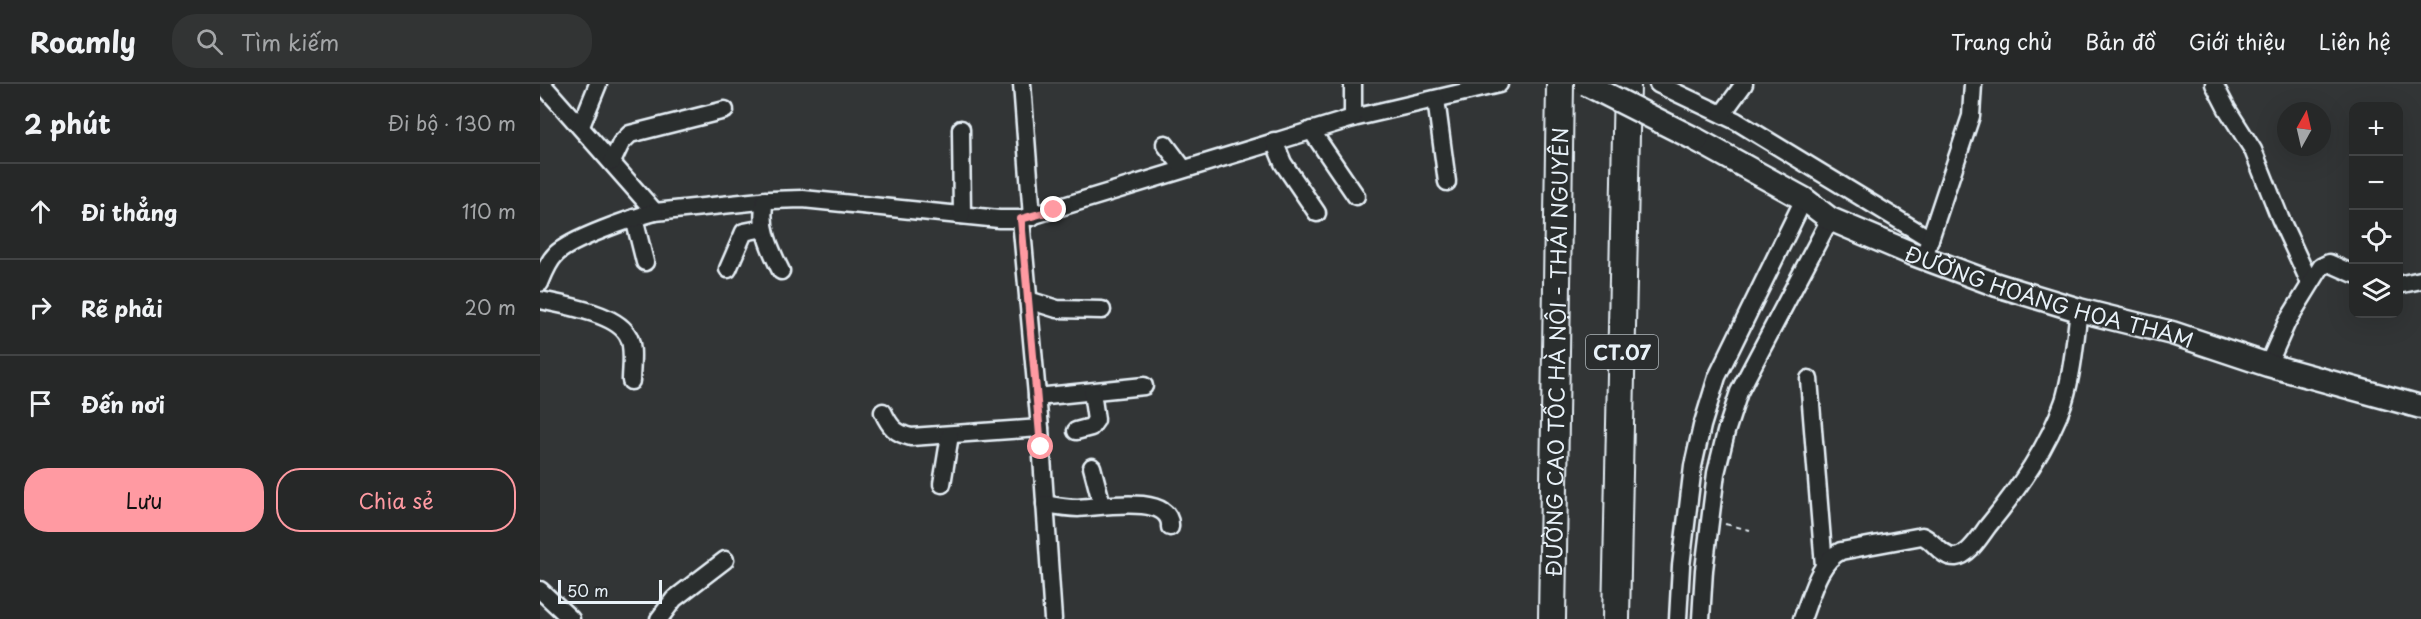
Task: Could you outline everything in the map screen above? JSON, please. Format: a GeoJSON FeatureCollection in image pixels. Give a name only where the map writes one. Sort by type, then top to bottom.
{"type":"FeatureCollection","features":[{"type":"Feature","properties":{"kind":"highway","name":"ĐƯỜNG CAO TỐC HÀ NỘI - THÁI NGUYÊN"},"geometry":{"type":"LineString","coordinates":[[1552,619],[1560,84]]}},
{"type":"Feature","properties":{"kind":"highway","name":"CT.07"},"geometry":{"type":"LineString","coordinates":[[1616,619],[1627,84]]}},
{"type":"Feature","properties":{"kind":"main road","name":"ĐƯỜNG HOÀNG HOA THÁM"},"geometry":{"type":"LineString","coordinates":[[1586,84],[1697,140],[1804,199],[1830,219],[1927,248],[1997,285],[2079,310],[2172,333],[2268,365],[2421,407]]}},
{"type":"Feature","properties":{"kind":"street"},"geometry":{"type":"LineString","coordinates":[[542,84],[655,212]]}},
{"type":"Feature","properties":{"kind":"street"},"geometry":{"type":"LineString","coordinates":[[581,126],[598,84]]}},
{"type":"Feature","properties":{"kind":"street"},"geometry":{"type":"LineString","coordinates":[[1022,84],[1028,300],[1040,428],[1053,619]]}},
{"type":"Feature","properties":{"kind":"street"},"geometry":{"type":"LineString","coordinates":[[1353,84],[1353,118]]}},
{"type":"Feature","properties":{"kind":"street"},"geometry":{"type":"LineString","coordinates":[[540,283],[545,269],[556,254],[573,243],[634,218],[655,212],[765,200],[803,199],[999,219],[1026,218],[1183,168],[1353,118],[1499,84]]}},
{"type":"Feature","properties":{"kind":"street"},"geometry":{"type":"LineString","coordinates":[[1658,84],[1722,114],[1927,248],[1971,116],[1973,84]]}},
{"type":"Feature","properties":{"kind":"street"},"geometry":{"type":"LineString","coordinates":[[1722,114],[1744,84]]}},
{"type":"Feature","properties":{"kind":"street"},"geometry":{"type":"LineString","coordinates":[[2214,84],[2253,150],[2280,218],[2314,277]]}},
{"type":"Feature","properties":{"kind":"street"},"geometry":{"type":"LineString","coordinates":[[1436,99],[1447,182]]}},
{"type":"Feature","properties":{"kind":"street"},"geometry":{"type":"LineString","coordinates":[[612,162],[621,143],[630,134],[725,110]]}},
{"type":"Feature","properties":{"kind":"street"},"geometry":{"type":"LineString","coordinates":[[961,129],[962,215]]}},
{"type":"Feature","properties":{"kind":"street"},"geometry":{"type":"LineString","coordinates":[[1311,130],[1356,196]]}},
{"type":"Feature","properties":{"kind":"street"},"geometry":{"type":"LineString","coordinates":[[1274,141],[1283,163],[1317,213]]}},
{"type":"Feature","properties":{"kind":"street"},"geometry":{"type":"LineString","coordinates":[[1165,144],[1183,168]]}},
{"type":"Feature","properties":{"kind":"street"},"geometry":{"type":"LineString","coordinates":[[1678,619],[1681,566],[1693,466],[1702,426],[1717,377],[1804,199]]}},
{"type":"Feature","properties":{"kind":"street"},"geometry":{"type":"LineString","coordinates":[[765,200],[762,210],[764,228],[781,271]]}},
{"type":"Feature","properties":{"kind":"street"},"geometry":{"type":"LineString","coordinates":[[634,218],[645,262]]}},
{"type":"Feature","properties":{"kind":"street"},"geometry":{"type":"LineString","coordinates":[[1701,619],[1710,521],[1725,432],[1739,392],[1830,219]]}},
{"type":"Feature","properties":{"kind":"street"},"geometry":{"type":"LineString","coordinates":[[728,269],[744,232],[764,228]]}},
{"type":"Feature","properties":{"kind":"street"},"geometry":{"type":"LineString","coordinates":[[2268,365],[2287,322],[2321,267],[2329,263],[2349,272]]}},
{"type":"Feature","properties":{"kind":"street"},"geometry":{"type":"LineString","coordinates":[[2307,300],[2322,282],[2321,276],[2314,277]]}},
{"type":"Feature","properties":{"kind":"street"},"geometry":{"type":"LineString","coordinates":[[2403,284],[2421,280]]}},
{"type":"Feature","properties":{"kind":"street"},"geometry":{"type":"LineString","coordinates":[[540,300],[577,309],[616,323],[628,334],[631,345],[631,381]]}},
{"type":"Feature","properties":{"kind":"street"},"geometry":{"type":"LineString","coordinates":[[1028,300],[1057,309],[1102,310]]}},
{"type":"Feature","properties":{"kind":"street"},"geometry":{"type":"LineString","coordinates":[[1802,619],[1824,566],[1832,556],[1841,551],[1913,537],[1928,538],[1946,555],[1952,557],[1960,556],[1971,547],[2007,502],[2046,442],[2064,400],[2073,358],[2079,310]]}},
{"type":"Feature","properties":{"kind":"street"},"geometry":{"type":"LineString","coordinates":[[1809,379],[1824,566]]}},
{"type":"Feature","properties":{"kind":"street"},"geometry":{"type":"LineString","coordinates":[[1037,397],[1144,386]]}},
{"type":"Feature","properties":{"kind":"street"},"geometry":{"type":"LineString","coordinates":[[1076,431],[1090,427],[1096,420],[1092,392]]}},
{"type":"Feature","properties":{"kind":"street"},"geometry":{"type":"LineString","coordinates":[[883,412],[890,427],[899,434],[911,437],[1040,428]]}},
{"type":"Feature","properties":{"kind":"street"},"geometry":{"type":"LineString","coordinates":[[942,484],[950,435]]}},
{"type":"Feature","properties":{"kind":"street"},"geometry":{"type":"LineString","coordinates":[[1092,467],[1102,505]]}},
{"type":"Feature","properties":{"kind":"street"},"geometry":{"type":"LineString","coordinates":[[1045,504],[1077,508],[1136,504],[1162,511],[1170,518],[1170,527]]}},
{"type":"Feature","properties":{"kind":"street"},"geometry":{"type":"LineString","coordinates":[[659,619],[674,599],[725,560]]}},
{"type":"Feature","properties":{"kind":"street"},"geometry":{"type":"LineString","coordinates":[[540,590],[571,619]]}},
{"type":"Feature","properties":{"kind":"path"},"geometry":{"type":"LineString","coordinates":[[1710,521],[1750,530]]}},
{"type":"Feature","properties":{"kind":"route"},"geometry":{"type":"LineString","coordinates":[[1041,447],[1021,219],[1054,210]]}}]}
